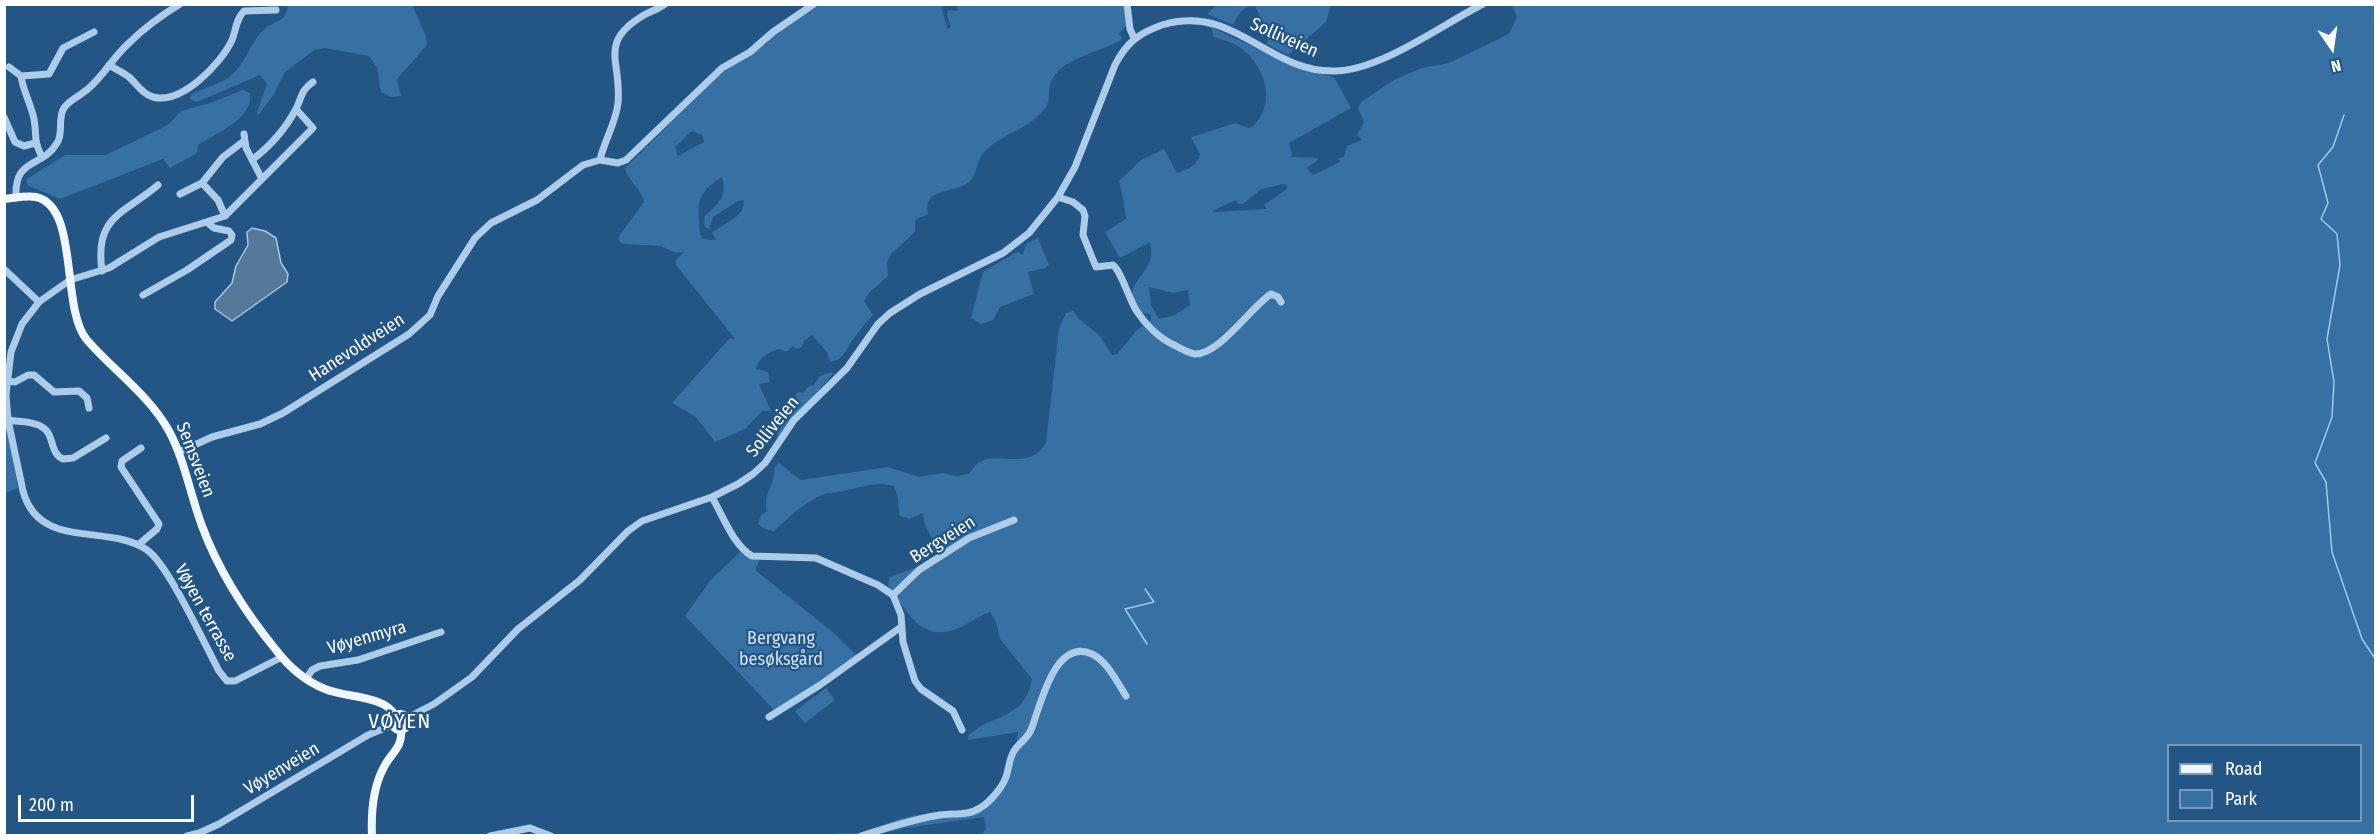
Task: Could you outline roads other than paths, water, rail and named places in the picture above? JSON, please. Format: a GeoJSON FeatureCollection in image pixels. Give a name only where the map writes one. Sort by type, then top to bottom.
{"type":"FeatureCollection","features":[{"type":"Feature","properties":{"kind":"main road","name":"Semsveien"},"geometry":{"type":"LineString","coordinates":[[4,199],[36,197],[46,201],[55,209],[64,236],[74,308],[83,334],[158,415],[179,452],[204,530],[225,577],[246,610],[282,657],[306,679],[336,693],[386,705],[395,715]]}},
{"type":"Feature","properties":{"kind":"main road"},"geometry":{"type":"LineString","coordinates":[[403,714],[407,718],[407,726],[401,730],[394,729],[392,719],[395,715],[403,714]]}},
{"type":"Feature","properties":{"kind":"main road"},"geometry":{"type":"LineString","coordinates":[[372,836],[371,822],[375,796],[384,766],[402,740],[401,730]]}},
{"type":"Feature","properties":{"kind":"street"},"geometry":{"type":"LineString","coordinates":[[16,198],[16,183],[20,174],[57,144],[65,107],[89,88],[128,43],[149,25],[180,4]]}},
{"type":"Feature","properties":{"kind":"street"},"geometry":{"type":"LineString","coordinates":[[600,160],[616,114],[618,101],[614,46],[619,37],[634,23],[665,4]]}},
{"type":"Feature","properties":{"kind":"street"},"geometry":{"type":"LineString","coordinates":[[1127,4],[1130,29],[1134,38]]}},
{"type":"Feature","properties":{"kind":"street","name":"Solliveien"},"geometry":{"type":"LineString","coordinates":[[407,718],[434,704],[472,677],[519,629],[580,580],[642,521],[712,497],[738,484],[765,463],[794,420],[848,368],[878,324],[890,313],[920,294],[983,265],[1015,246],[1029,233],[1058,197],[1076,167],[1115,65],[1124,49],[1134,38],[1149,30],[1178,21],[1206,21],[1228,28],[1303,66],[1324,71],[1345,70],[1379,61],[1483,4]]}},
{"type":"Feature","properties":{"kind":"street","name":"Hanevoldveien"},"geometry":{"type":"LineString","coordinates":[[179,452],[212,437],[260,424],[283,413],[409,334],[430,315],[438,296],[482,231],[491,223],[537,200],[583,165],[600,160],[618,163],[626,160],[722,68],[750,52],[773,32],[813,5]]}},
{"type":"Feature","properties":{"kind":"street"},"geometry":{"type":"LineString","coordinates":[[109,65],[129,77],[147,95],[154,98],[170,97],[207,75],[225,52],[244,11],[276,10]]}},
{"type":"Feature","properties":{"kind":"street"},"geometry":{"type":"LineString","coordinates":[[9,67],[21,76],[49,74],[63,48],[94,32]]}},
{"type":"Feature","properties":{"kind":"street"},"geometry":{"type":"LineString","coordinates":[[21,76],[34,118],[35,142],[42,157]]}},
{"type":"Feature","properties":{"kind":"street"},"geometry":{"type":"LineString","coordinates":[[252,160],[271,142],[296,109],[301,92],[313,82]]}},
{"type":"Feature","properties":{"kind":"street"},"geometry":{"type":"LineString","coordinates":[[106,438],[73,458],[63,459],[55,453],[48,432],[43,427],[8,420],[6,395],[11,352],[16,335],[39,302],[70,280],[102,271],[159,237],[225,216],[313,128],[296,109]]}},
{"type":"Feature","properties":{"kind":"street"},"geometry":{"type":"LineString","coordinates":[[4,117],[15,142],[24,146],[35,142]]}},
{"type":"Feature","properties":{"kind":"street"},"geometry":{"type":"LineString","coordinates":[[180,194],[202,183],[223,157],[244,138],[262,179]]}},
{"type":"Feature","properties":{"kind":"street"},"geometry":{"type":"LineString","coordinates":[[202,183],[218,200],[225,216]]}},
{"type":"Feature","properties":{"kind":"street"},"geometry":{"type":"LineString","coordinates":[[102,271],[102,240],[108,223],[117,213],[158,185]]}},
{"type":"Feature","properties":{"kind":"street"},"geometry":{"type":"LineString","coordinates":[[1058,197],[1073,202],[1083,210],[1083,235],[1096,267],[1113,265],[1118,269],[1128,296],[1149,326],[1165,341],[1184,350],[1194,354],[1205,352],[1216,346],[1271,294],[1278,297],[1281,302]]}},
{"type":"Feature","properties":{"kind":"street"},"geometry":{"type":"LineString","coordinates":[[142,295],[187,270],[231,240],[232,235],[229,231],[214,228],[207,223]]}},
{"type":"Feature","properties":{"kind":"street"},"geometry":{"type":"LineString","coordinates":[[4,269],[39,302]]}},
{"type":"Feature","properties":{"kind":"street"},"geometry":{"type":"LineString","coordinates":[[8,381],[15,382],[28,375],[34,375],[54,392],[74,390],[82,393],[87,398],[89,408]]}},
{"type":"Feature","properties":{"kind":"street","name":"Vøyen terrasse"},"geometry":{"type":"LineString","coordinates":[[8,420],[25,499],[41,521],[138,545],[154,555],[219,671],[227,681],[235,681],[282,657]]}},
{"type":"Feature","properties":{"kind":"street"},"geometry":{"type":"LineString","coordinates":[[138,545],[157,530],[159,524],[121,467],[122,461],[141,448]]}},
{"type":"Feature","properties":{"kind":"street"},"geometry":{"type":"LineString","coordinates":[[712,497],[745,552],[760,557],[792,555],[816,558],[878,585],[893,596],[901,615],[901,627],[910,670],[915,681],[921,689],[953,711],[962,730]]}},
{"type":"Feature","properties":{"kind":"street","name":"Bergveien"},"geometry":{"type":"LineString","coordinates":[[893,596],[919,570],[969,538],[1014,520]]}},
{"type":"Feature","properties":{"kind":"street"},"geometry":{"type":"LineString","coordinates":[[769,717],[820,685],[901,627]]}},
{"type":"Feature","properties":{"kind":"street","name":"Vøyenmyra"},"geometry":{"type":"LineString","coordinates":[[306,679],[312,670],[320,666],[358,660],[441,632]]}},
{"type":"Feature","properties":{"kind":"street"},"geometry":{"type":"LineString","coordinates":[[861,836],[924,818],[968,813],[980,808],[994,795],[1005,779],[1011,756],[1030,733],[1048,683],[1063,660],[1071,653],[1078,651],[1093,654],[1101,661],[1126,696]]}},
{"type":"Feature","properties":{"kind":"street","name":"Vøyenveien"},"geometry":{"type":"LineString","coordinates":[[187,836],[219,824],[368,735],[392,725]]}},
{"type":"Feature","properties":{"kind":"street"},"geometry":{"type":"LineString","coordinates":[[490,836],[530,828],[551,836]]}},
{"type":"Feature","properties":{"kind":"waterway"},"geometry":{"type":"LineString","coordinates":[[2344,115],[2333,147],[2318,165],[2328,203],[2321,219],[2337,234],[2340,265],[2327,339],[2334,382],[2332,417],[2315,463],[2326,482],[2332,552],[2362,639],[2376,660]]}},
{"type":"Feature","properties":{"kind":"waterway"},"geometry":{"type":"LineString","coordinates":[[1145,589],[1154,602],[1125,609],[1147,644]]}},
{"type":"Feature","properties":{"kind":"district","name":"VØYEN"},"geometry":{"type":"Point","coordinates":[400,722]}},
{"type":"Feature","properties":{"kind":"park label","name":"Bergvang besøksgård"},"geometry":{"type":"Point","coordinates":[781,649]}}]}
